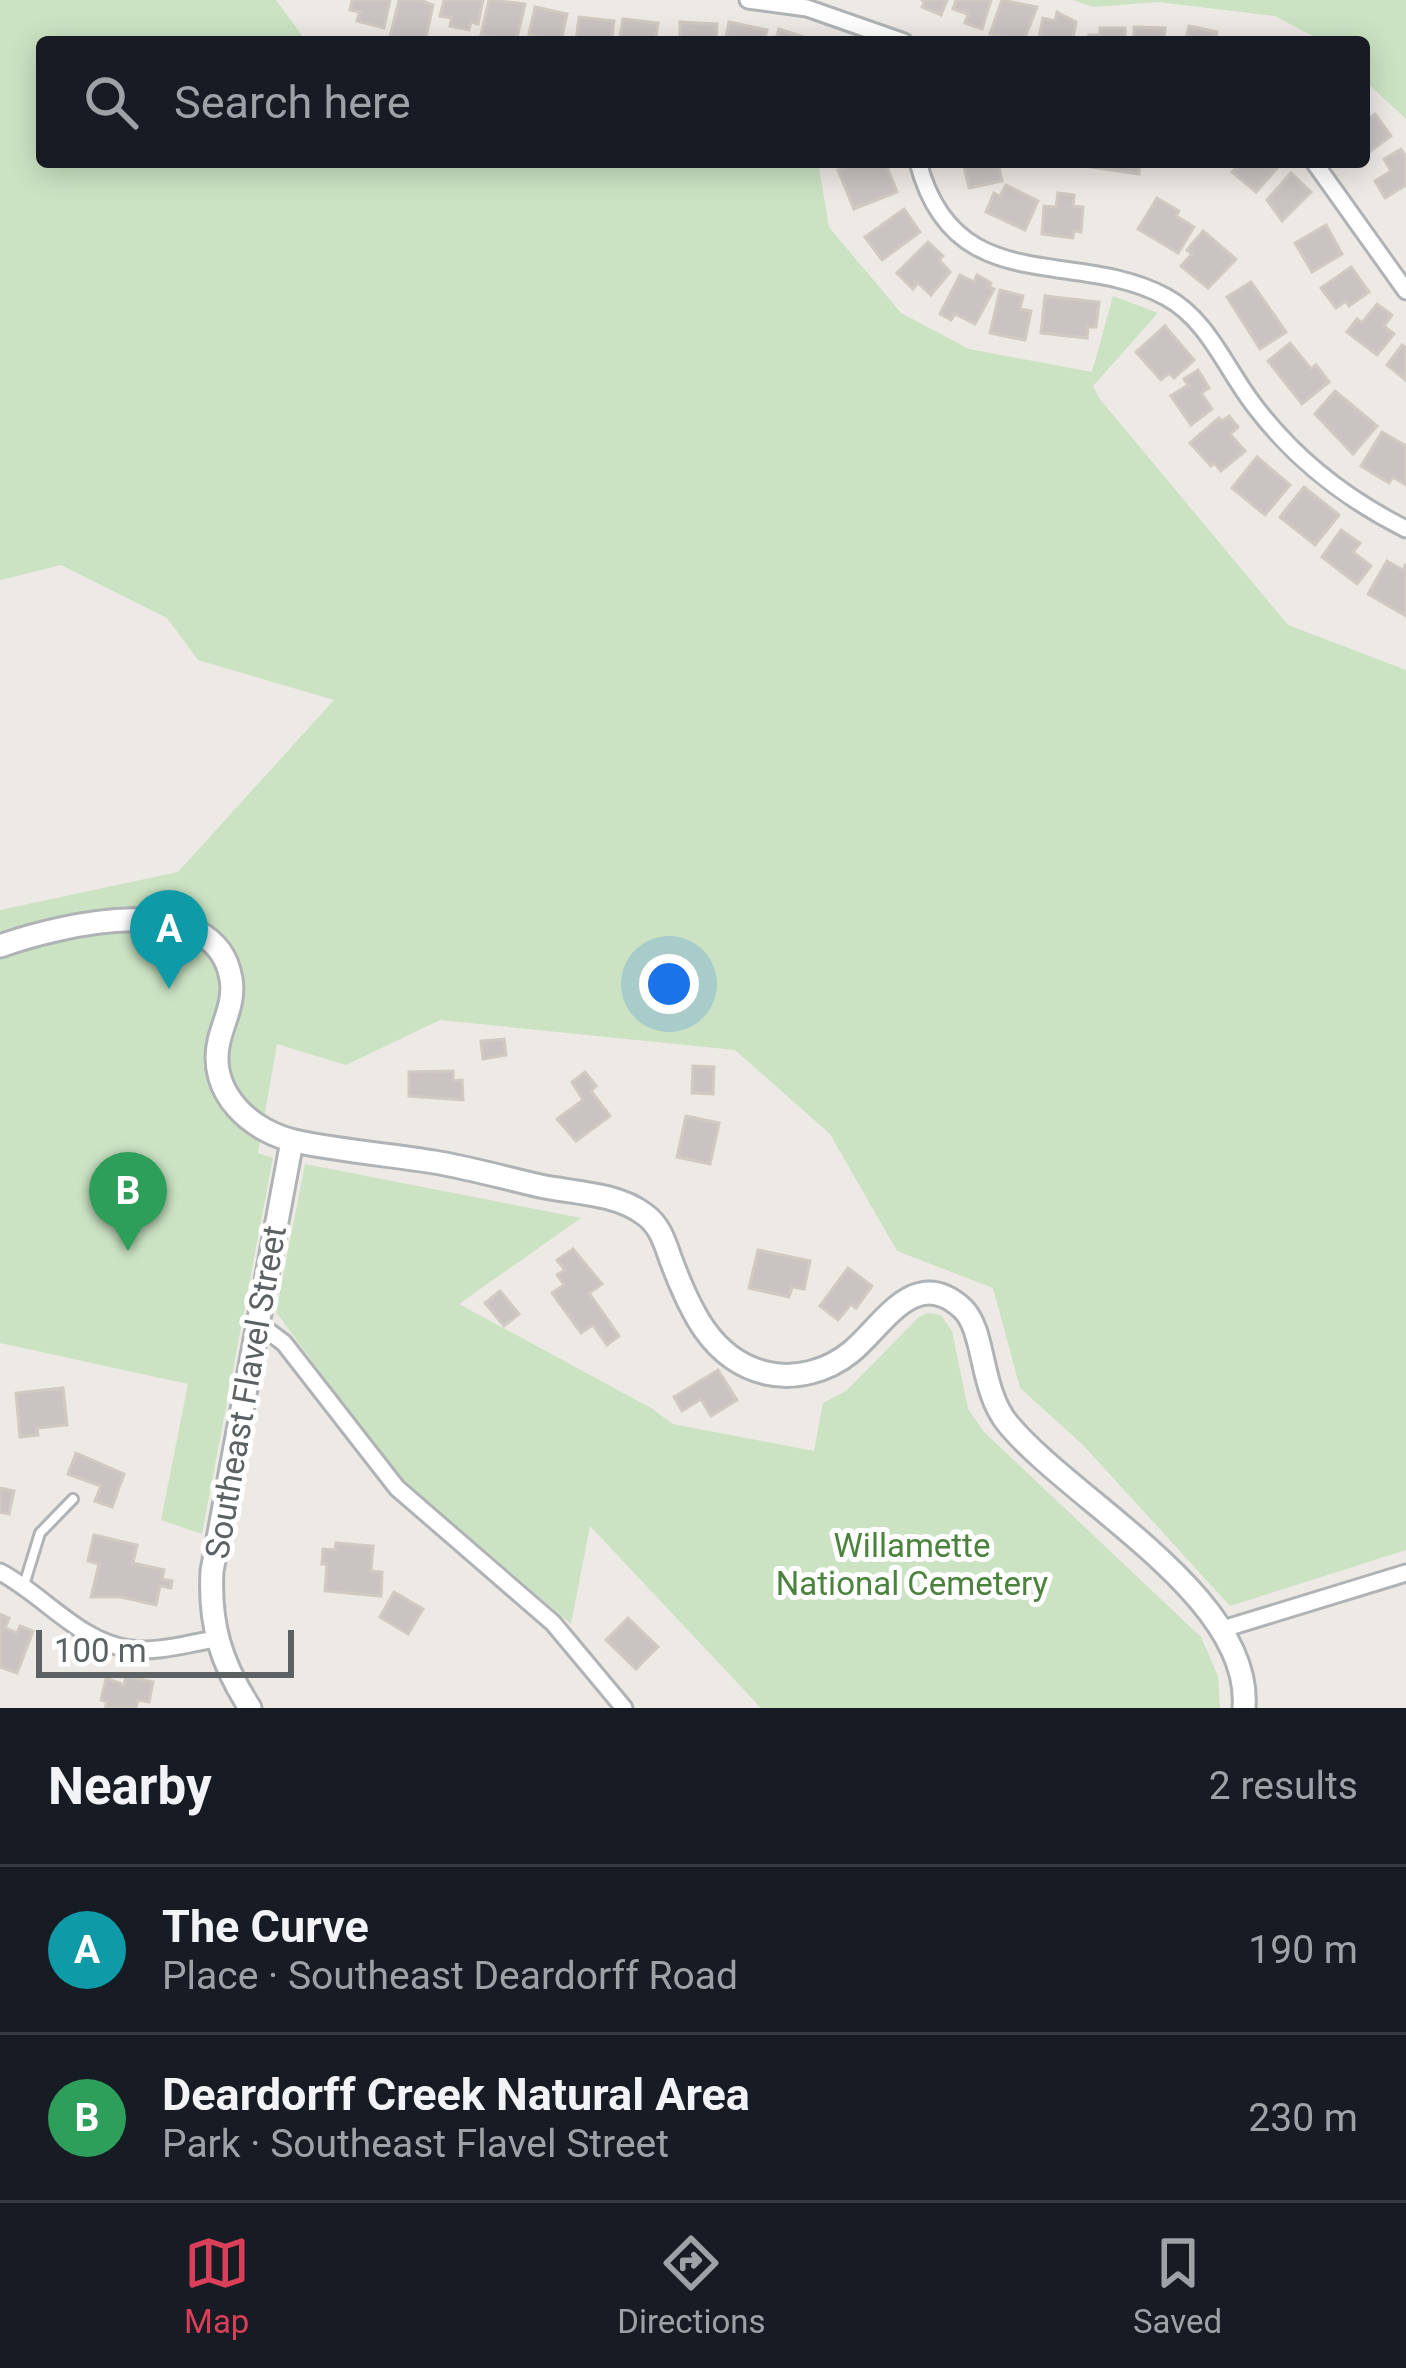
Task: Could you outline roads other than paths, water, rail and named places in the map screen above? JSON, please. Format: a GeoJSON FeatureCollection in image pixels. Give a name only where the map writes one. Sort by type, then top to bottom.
{"type":"FeatureCollection","features":[{"type":"Feature","properties":{"kind":"street"},"geometry":{"type":"LineString","coordinates":[[748,0],[807,8],[887,36]]}},
{"type":"Feature","properties":{"kind":"street"},"geometry":{"type":"LineString","coordinates":[[920,168],[942,213],[982,250],[1044,270],[1118,278],[1172,300],[1193,316],[1254,406],[1301,458],[1363,505],[1406,529]]}},
{"type":"Feature","properties":{"kind":"street"},"geometry":{"type":"LineString","coordinates":[[1318,168],[1406,291]]}},
{"type":"Feature","properties":{"kind":"street"},"geometry":{"type":"LineString","coordinates":[[0,946],[139,919],[166,920],[196,930],[222,954],[231,975],[232,997],[216,1056],[222,1084],[250,1121],[292,1141],[440,1163],[628,1205],[657,1226],[700,1326],[733,1358],[765,1373],[806,1374],[831,1365],[908,1298],[926,1294],[950,1300],[972,1321],[987,1386],[1006,1423],[1156,1559],[1223,1629],[1243,1677],[1244,1708]]}},
{"type":"Feature","properties":{"kind":"street","name":"Southeast Flavel Street"},"geometry":{"type":"LineString","coordinates":[[250,1708],[215,1639],[212,1570],[292,1141]]}},
{"type":"Feature","properties":{"kind":"street"},"geometry":{"type":"LineString","coordinates":[[256,1322],[284,1343],[397,1488],[553,1623],[623,1708]]}},
{"type":"Feature","properties":{"kind":"street"},"geometry":{"type":"LineString","coordinates":[[0,1572],[100,1641],[156,1649],[215,1639]]}},
{"type":"Feature","properties":{"kind":"street"},"geometry":{"type":"LineString","coordinates":[[1223,1629],[1406,1573]]}},
{"type":"Feature","properties":{"kind":"lane"},"geometry":{"type":"LineString","coordinates":[[24,1585],[40,1533],[74,1499]]}},
{"type":"Feature","properties":{"kind":"place","name":"The Curve"},"geometry":{"type":"Point","coordinates":[169,989]}},
{"type":"Feature","properties":{"kind":"place","name":"Deardorff Creek Natural Area"},"geometry":{"type":"Point","coordinates":[128,1251]}},
{"type":"Feature","properties":{"kind":"park label","name":"Willamette National Cemetery"},"geometry":{"type":"Point","coordinates":[912,1564]}}]}
